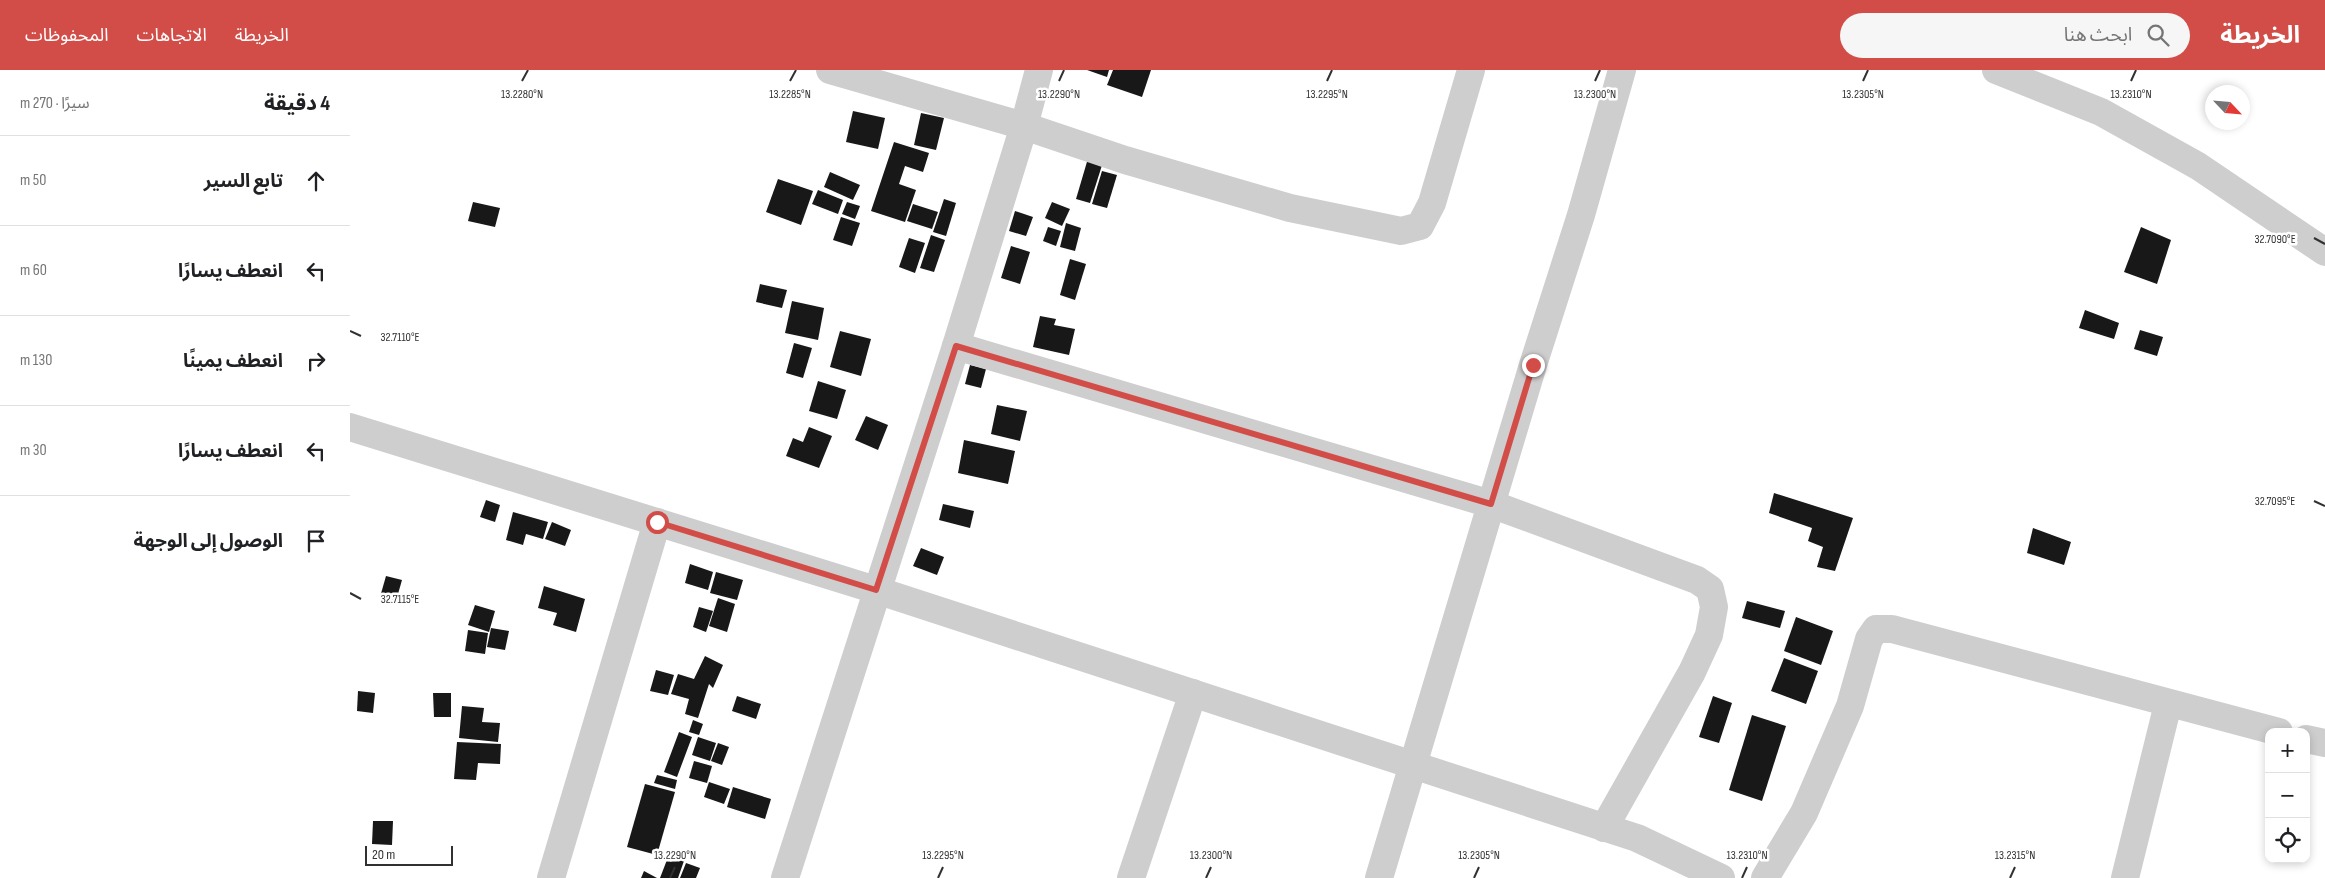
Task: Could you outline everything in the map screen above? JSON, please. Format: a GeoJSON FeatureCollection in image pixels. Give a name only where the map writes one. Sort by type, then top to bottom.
{"type":"FeatureCollection","features":[{"type":"Feature","properties":{"kind":"street"},"geometry":{"type":"LineString","coordinates":[[830,70],[1024,126],[1125,160],[1290,208],[1401,231],[1420,226],[1432,203],[1471,70]]}},
{"type":"Feature","properties":{"kind":"street"},"geometry":{"type":"LineString","coordinates":[[785,878],[956,346],[1024,126],[1039,70]]}},
{"type":"Feature","properties":{"kind":"street"},"geometry":{"type":"LineString","coordinates":[[1379,878],[1491,504],[1581,215],[1622,70]]}},
{"type":"Feature","properties":{"kind":"street"},"geometry":{"type":"LineString","coordinates":[[1996,70],[2101,112],[2198,166],[2325,252]]}},
{"type":"Feature","properties":{"kind":"street"},"geometry":{"type":"LineString","coordinates":[[956,346],[1491,504],[1697,580],[1710,589],[1714,606],[1709,635],[1692,672],[1604,828]]}},
{"type":"Feature","properties":{"kind":"street"},"geometry":{"type":"LineString","coordinates":[[350,427],[876,590],[1637,838],[1721,878]]}},
{"type":"Feature","properties":{"kind":"street"},"geometry":{"type":"LineString","coordinates":[[551,878],[657,522]]}},
{"type":"Feature","properties":{"kind":"street"},"geometry":{"type":"LineString","coordinates":[[1765,878],[1804,813],[1850,706],[1869,639],[1876,629],[1892,629],[2265,728]]}},
{"type":"Feature","properties":{"kind":"street"},"geometry":{"type":"LineString","coordinates":[[1131,878],[1193,693]]}},
{"type":"Feature","properties":{"kind":"street"},"geometry":{"type":"LineString","coordinates":[[2125,878],[2168,704]]}},
{"type":"Feature","properties":{"kind":"street"},"geometry":{"type":"LineString","coordinates":[[2310,739],[2325,743]]}},
{"type":"Feature","properties":{"kind":"building"},"geometry":{"type":"Polygon","coordinates":[[[1087,70],[1109,70],[1107,77],[1087,70]]]}},
{"type":"Feature","properties":{"kind":"building"},"geometry":{"type":"Polygon","coordinates":[[[1113,70],[1151,70],[1142,97],[1107,85],[1113,70]]]}},
{"type":"Feature","properties":{"kind":"building"},"geometry":{"type":"Polygon","coordinates":[[[853,111],[885,118],[878,149],[846,142],[853,111]]]}},
{"type":"Feature","properties":{"kind":"building"},"geometry":{"type":"Polygon","coordinates":[[[921,113],[944,118],[936,150],[914,145],[921,113]]]}},
{"type":"Feature","properties":{"kind":"building"},"geometry":{"type":"Polygon","coordinates":[[[894,142],[929,153],[923,172],[905,166],[899,184],[916,190],[905,222],[871,211],[894,142]]]}},
{"type":"Feature","properties":{"kind":"building"},"geometry":{"type":"Polygon","coordinates":[[[1089,155],[1104,159],[1090,203],[1076,199],[1089,155]]]}},
{"type":"Feature","properties":{"kind":"building"},"geometry":{"type":"Polygon","coordinates":[[[1102,171],[1117,175],[1107,208],[1092,204],[1102,171]]]}},
{"type":"Feature","properties":{"kind":"building"},"geometry":{"type":"Polygon","coordinates":[[[830,172],[860,185],[853,200],[824,187],[830,172]]]}},
{"type":"Feature","properties":{"kind":"building"},"geometry":{"type":"Polygon","coordinates":[[[778,179],[813,191],[801,225],[766,212],[778,179]]]}},
{"type":"Feature","properties":{"kind":"building"},"geometry":{"type":"Polygon","coordinates":[[[818,190],[843,200],[838,214],[812,204],[818,190]]]}},
{"type":"Feature","properties":{"kind":"building"},"geometry":{"type":"Polygon","coordinates":[[[944,199],[956,203],[946,236],[933,232],[944,199]]]}},
{"type":"Feature","properties":{"kind":"building"},"geometry":{"type":"Polygon","coordinates":[[[473,202],[500,208],[495,227],[468,221],[473,202]]]}},
{"type":"Feature","properties":{"kind":"building"},"geometry":{"type":"Polygon","coordinates":[[[847,202],[860,206],[855,219],[842,214],[847,202]]]}},
{"type":"Feature","properties":{"kind":"building"},"geometry":{"type":"Polygon","coordinates":[[[1052,202],[1070,209],[1062,226],[1045,218],[1052,202]]]}},
{"type":"Feature","properties":{"kind":"building"},"geometry":{"type":"Polygon","coordinates":[[[913,204],[938,212],[932,229],[907,221],[913,204]]]}},
{"type":"Feature","properties":{"kind":"building"},"geometry":{"type":"Polygon","coordinates":[[[1015,211],[1033,217],[1026,236],[1009,231],[1015,211]]]}},
{"type":"Feature","properties":{"kind":"building"},"geometry":{"type":"Polygon","coordinates":[[[841,217],[860,223],[852,246],[833,240],[841,217]]]}},
{"type":"Feature","properties":{"kind":"building"},"geometry":{"type":"Polygon","coordinates":[[[1066,223],[1081,228],[1075,251],[1060,247],[1066,223]]]}},
{"type":"Feature","properties":{"kind":"building"},"geometry":{"type":"Polygon","coordinates":[[[1048,227],[1061,231],[1056,246],[1043,241],[1048,227]]]}},
{"type":"Feature","properties":{"kind":"building"},"geometry":{"type":"Polygon","coordinates":[[[2141,227],[2171,240],[2157,284],[2124,272],[2141,227]]]}},
{"type":"Feature","properties":{"kind":"building"},"geometry":{"type":"Polygon","coordinates":[[[931,235],[945,240],[934,272],[920,268],[931,235]]]}},
{"type":"Feature","properties":{"kind":"building"},"geometry":{"type":"Polygon","coordinates":[[[909,238],[925,243],[915,273],[899,267],[909,238]]]}},
{"type":"Feature","properties":{"kind":"building"},"geometry":{"type":"Polygon","coordinates":[[[1011,246],[1030,252],[1020,284],[1001,278],[1011,246]]]}},
{"type":"Feature","properties":{"kind":"building"},"geometry":{"type":"Polygon","coordinates":[[[1070,259],[1086,264],[1075,300],[1060,295],[1070,259]]]}},
{"type":"Feature","properties":{"kind":"building"},"geometry":{"type":"Polygon","coordinates":[[[760,284],[787,290],[782,308],[756,302],[760,284]]]}},
{"type":"Feature","properties":{"kind":"building"},"geometry":{"type":"Polygon","coordinates":[[[792,301],[824,308],[818,340],[785,333],[792,301]]]}},
{"type":"Feature","properties":{"kind":"building"},"geometry":{"type":"Polygon","coordinates":[[[2085,310],[2119,323],[2114,339],[2079,328],[2085,310]]]}},
{"type":"Feature","properties":{"kind":"building"},"geometry":{"type":"Polygon","coordinates":[[[1040,316],[1056,319],[1054,325],[1075,329],[1069,355],[1033,347],[1040,316]]]}},
{"type":"Feature","properties":{"kind":"building"},"geometry":{"type":"Polygon","coordinates":[[[2140,330],[2163,337],[2157,356],[2134,349],[2140,330]]]}},
{"type":"Feature","properties":{"kind":"building"},"geometry":{"type":"Polygon","coordinates":[[[840,331],[871,339],[861,376],[830,367],[840,331]]]}},
{"type":"Feature","properties":{"kind":"building"},"geometry":{"type":"Polygon","coordinates":[[[794,343],[812,348],[803,378],[786,373],[794,343]]]}},
{"type":"Feature","properties":{"kind":"building"},"geometry":{"type":"Polygon","coordinates":[[[970,365],[986,369],[981,388],[965,384],[970,365]]]}},
{"type":"Feature","properties":{"kind":"building"},"geometry":{"type":"Polygon","coordinates":[[[818,381],[846,390],[837,419],[809,411],[818,381]]]}},
{"type":"Feature","properties":{"kind":"building"},"geometry":{"type":"Polygon","coordinates":[[[997,405],[1027,411],[1020,441],[991,434],[997,405]]]}},
{"type":"Feature","properties":{"kind":"building"},"geometry":{"type":"Polygon","coordinates":[[[866,416],[888,425],[878,450],[855,440],[866,416]]]}},
{"type":"Feature","properties":{"kind":"building"},"geometry":{"type":"Polygon","coordinates":[[[809,427],[832,436],[819,468],[786,456],[793,438],[803,442],[809,427]]]}},
{"type":"Feature","properties":{"kind":"building"},"geometry":{"type":"Polygon","coordinates":[[[964,440],[1015,451],[1008,484],[958,473],[964,440]]]}},
{"type":"Feature","properties":{"kind":"building"},"geometry":{"type":"Polygon","coordinates":[[[1774,493],[1853,518],[1835,571],[1817,567],[1823,547],[1808,541],[1812,528],[1769,513],[1774,493]]]}},
{"type":"Feature","properties":{"kind":"building"},"geometry":{"type":"Polygon","coordinates":[[[486,500],[500,505],[495,522],[480,517],[486,500]]]}},
{"type":"Feature","properties":{"kind":"building"},"geometry":{"type":"Polygon","coordinates":[[[943,504],[974,511],[970,528],[939,520],[943,504]]]}},
{"type":"Feature","properties":{"kind":"building"},"geometry":{"type":"Polygon","coordinates":[[[513,512],[548,522],[543,539],[526,534],[523,545],[506,540],[513,512]]]}},
{"type":"Feature","properties":{"kind":"building"},"geometry":{"type":"Polygon","coordinates":[[[552,522],[571,530],[565,546],[545,539],[552,522]]]}},
{"type":"Feature","properties":{"kind":"building"},"geometry":{"type":"Polygon","coordinates":[[[2033,528],[2071,542],[2064,565],[2027,553],[2033,528]]]}},
{"type":"Feature","properties":{"kind":"building"},"geometry":{"type":"Polygon","coordinates":[[[921,548],[944,557],[937,575],[913,566],[921,548]]]}},
{"type":"Feature","properties":{"kind":"building"},"geometry":{"type":"Polygon","coordinates":[[[690,564],[713,572],[708,590],[685,583],[690,564]]]}},
{"type":"Feature","properties":{"kind":"building"},"geometry":{"type":"Polygon","coordinates":[[[716,572],[743,580],[737,600],[710,593],[716,572]]]}},
{"type":"Feature","properties":{"kind":"building"},"geometry":{"type":"Polygon","coordinates":[[[386,576],[402,580],[396,601],[380,597],[386,576]]]}},
{"type":"Feature","properties":{"kind":"building"},"geometry":{"type":"Polygon","coordinates":[[[544,586],[585,599],[576,632],[553,625],[557,613],[538,608],[544,586]]]}},
{"type":"Feature","properties":{"kind":"building"},"geometry":{"type":"Polygon","coordinates":[[[718,598],[735,604],[727,632],[709,626],[718,598]]]}},
{"type":"Feature","properties":{"kind":"building"},"geometry":{"type":"Polygon","coordinates":[[[1747,601],[1785,611],[1780,628],[1742,618],[1747,601]]]}},
{"type":"Feature","properties":{"kind":"building"},"geometry":{"type":"Polygon","coordinates":[[[475,605],[495,611],[489,632],[468,625],[475,605]]]}},
{"type":"Feature","properties":{"kind":"building"},"geometry":{"type":"Polygon","coordinates":[[[699,607],[713,611],[706,632],[693,627],[699,607]]]}},
{"type":"Feature","properties":{"kind":"building"},"geometry":{"type":"Polygon","coordinates":[[[1796,617],[1833,631],[1821,665],[1784,651],[1796,617]]]}},
{"type":"Feature","properties":{"kind":"building"},"geometry":{"type":"Polygon","coordinates":[[[491,628],[509,631],[505,650],[487,647],[491,628]]]}},
{"type":"Feature","properties":{"kind":"building"},"geometry":{"type":"Polygon","coordinates":[[[468,630],[488,633],[485,654],[465,651],[468,630]]]}},
{"type":"Feature","properties":{"kind":"building"},"geometry":{"type":"Polygon","coordinates":[[[705,656],[723,665],[713,688],[709,684],[698,718],[685,714],[689,699],[671,694],[678,674],[694,679],[705,656]]]}},
{"type":"Feature","properties":{"kind":"building"},"geometry":{"type":"Polygon","coordinates":[[[1784,658],[1818,671],[1806,704],[1771,691],[1784,658]]]}},
{"type":"Feature","properties":{"kind":"building"},"geometry":{"type":"Polygon","coordinates":[[[656,670],[674,675],[668,695],[650,691],[656,670]]]}},
{"type":"Feature","properties":{"kind":"building"},"geometry":{"type":"Polygon","coordinates":[[[358,691],[375,693],[373,713],[357,711],[358,691]]]}},
{"type":"Feature","properties":{"kind":"building"},"geometry":{"type":"Polygon","coordinates":[[[433,693],[451,693],[451,717],[434,717],[433,693]]]}},
{"type":"Feature","properties":{"kind":"building"},"geometry":{"type":"Polygon","coordinates":[[[737,696],[761,704],[756,719],[732,711],[737,696]]]}},
{"type":"Feature","properties":{"kind":"building"},"geometry":{"type":"Polygon","coordinates":[[[1713,696],[1732,703],[1719,743],[1699,737],[1713,696]]]}},
{"type":"Feature","properties":{"kind":"building"},"geometry":{"type":"Polygon","coordinates":[[[462,706],[484,708],[482,722],[500,723],[498,742],[459,738],[462,706]]]}},
{"type":"Feature","properties":{"kind":"building"},"geometry":{"type":"Polygon","coordinates":[[[1752,715],[1786,726],[1762,801],[1729,790],[1752,715]]]}},
{"type":"Feature","properties":{"kind":"building"},"geometry":{"type":"Polygon","coordinates":[[[693,720],[703,724],[699,735],[689,732],[693,720]]]}},
{"type":"Feature","properties":{"kind":"building"},"geometry":{"type":"Polygon","coordinates":[[[679,732],[692,737],[677,777],[664,772],[679,732]]]}},
{"type":"Feature","properties":{"kind":"building"},"geometry":{"type":"Polygon","coordinates":[[[698,737],[716,743],[710,761],[692,755],[698,737]]]}},
{"type":"Feature","properties":{"kind":"building"},"geometry":{"type":"Polygon","coordinates":[[[457,742],[501,744],[500,764],[478,763],[476,780],[454,779],[457,742]]]}},
{"type":"Feature","properties":{"kind":"building"},"geometry":{"type":"Polygon","coordinates":[[[718,743],[729,747],[722,765],[711,761],[718,743]]]}},
{"type":"Feature","properties":{"kind":"building"},"geometry":{"type":"Polygon","coordinates":[[[694,761],[712,766],[707,783],[689,778],[694,761]]]}},
{"type":"Feature","properties":{"kind":"building"},"geometry":{"type":"Polygon","coordinates":[[[657,775],[677,780],[675,789],[654,783],[657,775]]]}},
{"type":"Feature","properties":{"kind":"building"},"geometry":{"type":"Polygon","coordinates":[[[709,782],[730,789],[724,804],[704,797],[709,782]]]}},
{"type":"Feature","properties":{"kind":"building"},"geometry":{"type":"Polygon","coordinates":[[[645,784],[675,792],[657,855],[627,847],[645,784]]]}},
{"type":"Feature","properties":{"kind":"building"},"geometry":{"type":"Polygon","coordinates":[[[733,787],[771,799],[765,819],[727,807],[733,787]]]}},
{"type":"Feature","properties":{"kind":"building"},"geometry":{"type":"Polygon","coordinates":[[[373,821],[393,821],[392,845],[372,844],[373,821]]]}},
{"type":"Feature","properties":{"kind":"building"},"geometry":{"type":"Polygon","coordinates":[[[670,852],[685,858],[678,878],[660,878],[670,852]]]}},
{"type":"Feature","properties":{"kind":"building"},"geometry":{"type":"Polygon","coordinates":[[[686,863],[700,868],[696,878],[680,878],[686,863]]]}},
{"type":"Feature","properties":{"kind":"building"},"geometry":{"type":"Polygon","coordinates":[[[644,871],[657,878],[641,878],[644,871]]]}},
{"type":"Feature","properties":{"kind":"route"},"geometry":{"type":"LineString","coordinates":[[657,522],[876,590],[956,346],[1491,504],[1533,365]]}}]}
